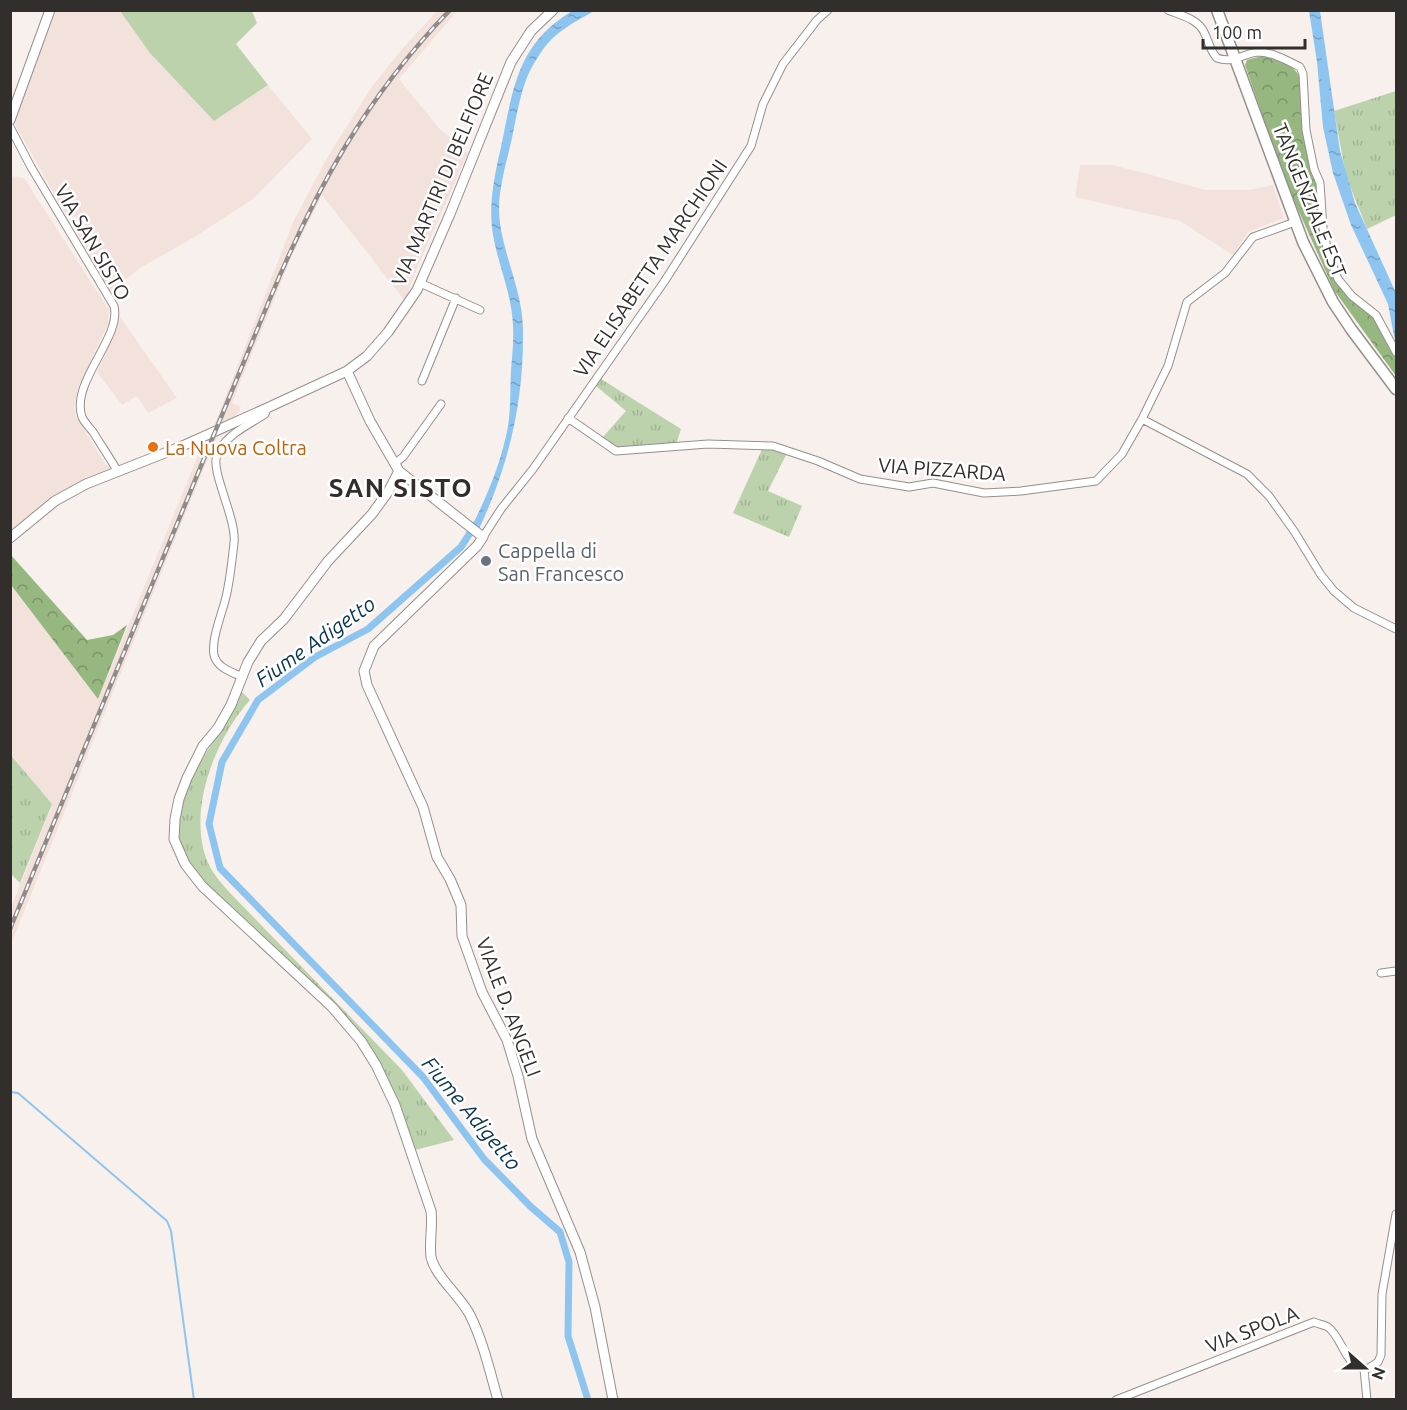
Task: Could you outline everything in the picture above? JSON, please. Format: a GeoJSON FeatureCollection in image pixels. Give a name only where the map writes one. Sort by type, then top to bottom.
{"type":"FeatureCollection","features":[{"type":"Feature","properties":{"kind":"main road","name":"TANGENZIALE EST"},"geometry":{"type":"LineString","coordinates":[[1217,10],[1295,222],[1334,302],[1351,329],[1396,389]]}},
{"type":"Feature","properties":{"kind":"street"},"geometry":{"type":"LineString","coordinates":[[10,120],[50,10]]}},
{"type":"Feature","properties":{"kind":"street","name":"VIA MARTIRI DI BELFIORE"},"geometry":{"type":"LineString","coordinates":[[10,538],[55,501],[86,483],[180,447],[267,408],[347,371],[367,356],[403,312],[420,283],[511,62],[531,31],[553,10]]}},
{"type":"Feature","properties":{"kind":"street","name":"VIA ELISABETTA MARCHIONI"},"geometry":{"type":"LineString","coordinates":[[481,535],[568,418],[664,282],[751,146],[763,104],[783,64],[817,20],[828,10]]}},
{"type":"Feature","properties":{"kind":"street"},"geometry":{"type":"LineString","coordinates":[[1168,10],[1188,17],[1203,30],[1212,53],[1217,58],[1236,60],[1256,52],[1300,67],[1303,74],[1306,130],[1314,169],[1320,183],[1323,228],[1328,253],[1338,279],[1352,296],[1376,315],[1396,352]]}},
{"type":"Feature","properties":{"kind":"street","name":"VIA SAN SISTO"},"geometry":{"type":"LineString","coordinates":[[10,127],[31,167],[114,306],[116,315],[114,323],[93,365],[83,393],[82,416],[118,472]]}},
{"type":"Feature","properties":{"kind":"street","name":"VIA PIZZARDA"},"geometry":{"type":"LineString","coordinates":[[568,418],[616,451],[708,444],[773,446],[818,461],[860,479],[909,487],[933,483],[984,493],[1021,491],[1096,481],[1122,454],[1142,419],[1168,366],[1186,302],[1225,273],[1253,237],[1295,222]]}},
{"type":"Feature","properties":{"kind":"street"},"geometry":{"type":"LineString","coordinates":[[420,283],[480,310]]}},
{"type":"Feature","properties":{"kind":"street"},"geometry":{"type":"LineString","coordinates":[[422,381],[456,298]]}},
{"type":"Feature","properties":{"kind":"street"},"geometry":{"type":"LineString","coordinates":[[347,371],[370,422],[396,467],[481,535]]}},
{"type":"Feature","properties":{"kind":"street"},"geometry":{"type":"LineString","coordinates":[[441,404],[402,457],[396,467],[388,492],[372,514],[328,561],[284,619],[261,641],[248,662],[231,705],[218,728],[203,746],[178,799],[174,839],[185,864],[202,886],[332,1007],[361,1041],[376,1065],[395,1105],[431,1211],[433,1224],[431,1258],[471,1317],[487,1360],[498,1400]]}},
{"type":"Feature","properties":{"kind":"street"},"geometry":{"type":"LineString","coordinates":[[242,677],[221,667],[214,656],[216,633],[226,597],[235,540],[230,512],[216,470],[215,457],[226,439],[264,414],[267,408]]}},
{"type":"Feature","properties":{"kind":"street"},"geometry":{"type":"LineString","coordinates":[[1142,419],[1247,474],[1269,496],[1294,531],[1320,575],[1334,591],[1354,608],[1396,629]]}},
{"type":"Feature","properties":{"kind":"street","name":"VIALE D. ANGELI"},"geometry":{"type":"LineString","coordinates":[[481,535],[477,546],[374,646],[364,671],[367,686],[423,807],[437,857],[461,905],[462,936],[482,992],[507,1040],[518,1076],[532,1139],[580,1252],[595,1306],[613,1400]]}},
{"type":"Feature","properties":{"kind":"street"},"geometry":{"type":"LineString","coordinates":[[1381,973],[1396,972]]}},
{"type":"Feature","properties":{"kind":"street"},"geometry":{"type":"LineString","coordinates":[[1367,1400],[1364,1369],[1378,1362],[1381,1355],[1382,1294],[1396,1214]]}},
{"type":"Feature","properties":{"kind":"street","name":"VIA SPOLA"},"geometry":{"type":"LineString","coordinates":[[1116,1400],[1314,1322],[1328,1327],[1351,1362],[1364,1369]]}},
{"type":"Feature","properties":{"kind":"shaded area"},"geometry":{"type":"Polygon","coordinates":[[[56,11],[120,11],[151,53],[214,121],[268,85],[312,139],[253,199],[193,238],[140,268],[110,292],[13,121],[56,11]]]}},
{"type":"Feature","properties":{"kind":"shaded area"},"geometry":{"type":"Polygon","coordinates":[[[437,11],[457,11],[399,79],[439,128],[468,153],[417,268],[405,301],[322,195],[293,253],[232,403],[241,407],[235,419],[217,437],[208,458],[11,944],[11,908],[52,805],[11,754],[11,585],[98,699],[204,441],[213,429],[294,220],[328,156],[373,85],[437,11]]]}},
{"type":"Feature","properties":{"kind":"shaded area"},"geometry":{"type":"Polygon","coordinates":[[[1080,165],[1111,165],[1205,190],[1249,190],[1273,185],[1284,218],[1248,232],[1233,255],[1180,221],[1075,197],[1080,165]]]}},
{"type":"Feature","properties":{"kind":"shaded area"},"geometry":{"type":"Polygon","coordinates":[[[11,176],[24,178],[109,310],[108,324],[78,388],[74,407],[77,418],[105,464],[112,468],[74,485],[40,508],[11,534],[11,176]]]}},
{"type":"Feature","properties":{"kind":"shaded area"},"geometry":{"type":"Polygon","coordinates":[[[120,317],[177,398],[148,413],[137,396],[122,405],[97,372],[120,317]]]}},
{"type":"Feature","properties":{"kind":"green space"},"geometry":{"type":"Polygon","coordinates":[[[120,11],[252,11],[257,23],[236,44],[268,85],[214,121],[150,53],[120,11]]]}},
{"type":"Feature","properties":{"kind":"green space"},"geometry":{"type":"Polygon","coordinates":[[[1262,56],[1284,63],[1296,71],[1299,77],[1302,107],[1336,278],[1375,316],[1396,355],[1396,376],[1334,290],[1287,185],[1245,65],[1247,60],[1262,56]]]}},
{"type":"Feature","properties":{"kind":"green space"},"geometry":{"type":"Polygon","coordinates":[[[1396,91],[1396,215],[1367,229],[1346,176],[1334,111],[1396,91]]]}},
{"type":"Feature","properties":{"kind":"green space"},"geometry":{"type":"Polygon","coordinates":[[[601,379],[681,429],[675,448],[633,451],[629,446],[617,448],[602,438],[626,411],[596,386],[601,379]]]}},
{"type":"Feature","properties":{"kind":"green space"},"geometry":{"type":"Polygon","coordinates":[[[763,447],[787,453],[768,491],[802,506],[789,537],[733,513],[763,447]]]}},
{"type":"Feature","properties":{"kind":"green space"},"geometry":{"type":"Polygon","coordinates":[[[10,554],[87,640],[113,635],[127,625],[98,699],[11,585],[10,554]]]}},
{"type":"Feature","properties":{"kind":"green space"},"geometry":{"type":"Polygon","coordinates":[[[240,690],[250,700],[226,734],[216,753],[203,796],[201,838],[208,863],[232,895],[402,1070],[454,1140],[415,1150],[368,1056],[339,1017],[208,890],[189,866],[177,841],[174,824],[191,777],[226,721],[240,690]]]}},
{"type":"Feature","properties":{"kind":"green space"},"geometry":{"type":"Polygon","coordinates":[[[10,754],[52,804],[20,883],[11,874],[10,754]]]}},
{"type":"Feature","properties":{"kind":"water"},"geometry":{"type":"Polygon","coordinates":[[[572,11],[594,11],[554,36],[532,68],[521,94],[502,180],[499,202],[500,223],[520,303],[523,356],[513,432],[499,481],[479,529],[473,524],[494,476],[510,412],[513,326],[510,301],[492,228],[491,208],[495,177],[509,106],[520,70],[539,38],[572,11]]]}},
{"type":"Feature","properties":{"kind":"water"},"geometry":{"type":"Polygon","coordinates":[[[1309,11],[1320,11],[1340,151],[1355,203],[1396,293],[1396,341],[1388,304],[1351,225],[1333,173],[1323,127],[1317,62],[1309,11]]]}},
{"type":"Feature","properties":{"kind":"waterway","name":"Fiume Adigetto"},"geometry":{"type":"LineString","coordinates":[[475,525],[461,547],[368,629],[315,657],[258,700],[222,762],[209,824],[220,868],[423,1077],[484,1159],[530,1206],[560,1232],[569,1262],[568,1336],[588,1400]]}},
{"type":"Feature","properties":{"kind":"waterway"},"geometry":{"type":"LineString","coordinates":[[10,1092],[18,1093],[167,1221],[171,1231],[194,1400]]}},
{"type":"Feature","properties":{"kind":"railway"},"geometry":{"type":"LineString","coordinates":[[10,929],[269,301],[305,221],[345,146],[368,111],[420,43],[450,10]]}},
{"type":"Feature","properties":{"kind":"place","name":"La Nuova Coltra"},"geometry":{"type":"Point","coordinates":[153,447]}},
{"type":"Feature","properties":{"kind":"place","name":"Cappella di San Francesco"},"geometry":{"type":"Point","coordinates":[486,561]}},
{"type":"Feature","properties":{"kind":"district","name":"SAN SISTO"},"geometry":{"type":"Point","coordinates":[401,487]}}]}
